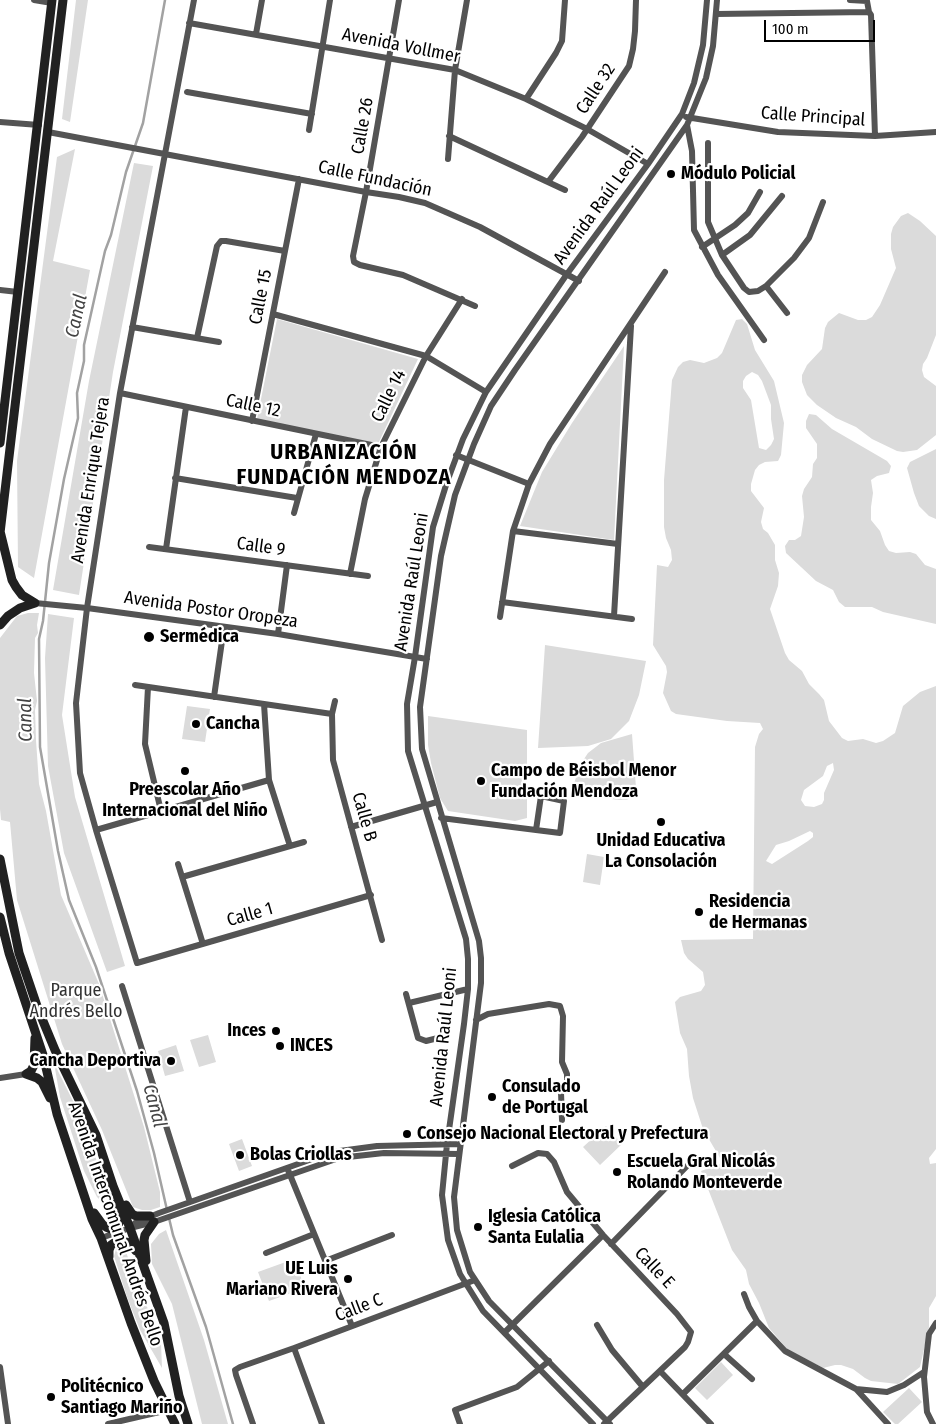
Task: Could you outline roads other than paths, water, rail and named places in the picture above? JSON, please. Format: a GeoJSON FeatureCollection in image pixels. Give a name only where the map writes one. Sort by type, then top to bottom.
{"type":"FeatureCollection","features":[{"type":"Feature","properties":{"kind":"main road"},"geometry":{"type":"LineString","coordinates":[[35,603],[22,595],[12,580],[0,532],[63,0]]}},
{"type":"Feature","properties":{"kind":"main road"},"geometry":{"type":"LineString","coordinates":[[0,443],[52,2]]}},
{"type":"Feature","properties":{"kind":"main road"},"geometry":{"type":"LineString","coordinates":[[0,625],[8,616],[20,608],[35,603]]}},
{"type":"Feature","properties":{"kind":"main road","name":"Avenida Intercomunal Andrés Bello"},"geometry":{"type":"LineString","coordinates":[[0,859],[19,953],[38,1009],[55,1050],[96,1135],[113,1186],[130,1228],[164,1323],[179,1396],[188,1424]]}},
{"type":"Feature","properties":{"kind":"main road","name":"Avenida Intercomunal Andrés Bello"},"geometry":{"type":"LineString","coordinates":[[0,917],[9,953],[47,1068],[54,1104],[92,1219],[101,1238],[154,1381],[175,1424]]}},
{"type":"Feature","properties":{"kind":"main road"},"geometry":{"type":"LineString","coordinates":[[26,1074],[31,1071],[34,1065],[34,1028]]}},
{"type":"Feature","properties":{"kind":"main road"},"geometry":{"type":"LineString","coordinates":[[26,1074],[42,1082],[54,1104]]}},
{"type":"Feature","properties":{"kind":"main road"},"geometry":{"type":"LineString","coordinates":[[84,1193],[102,1224],[111,1229],[119,1223],[113,1186]]}},
{"type":"Feature","properties":{"kind":"main road"},"geometry":{"type":"LineString","coordinates":[[113,1186],[118,1190],[132,1214],[156,1218],[145,1235],[144,1240],[148,1268],[146,1273]]}},
{"type":"Feature","properties":{"kind":"main road"},"geometry":{"type":"LineString","coordinates":[[109,1263],[109,1250],[111,1245],[117,1242],[129,1243],[140,1257]]}},
{"type":"Feature","properties":{"kind":"street"},"geometry":{"type":"LineString","coordinates":[[34,0],[52,2]]}},
{"type":"Feature","properties":{"kind":"street","name":"Avenida Enrique Tejera"},"geometry":{"type":"LineString","coordinates":[[137,963],[80,773],[76,703],[87,608],[120,393],[194,0]]}},
{"type":"Feature","properties":{"kind":"street"},"geometry":{"type":"LineString","coordinates":[[256,34],[262,0]]}},
{"type":"Feature","properties":{"kind":"street"},"geometry":{"type":"LineString","coordinates":[[309,130],[330,0]]}},
{"type":"Feature","properties":{"kind":"street","name":"Calle 26"},"geometry":{"type":"LineString","coordinates":[[399,0],[353,256],[354,262],[403,275],[462,299]]}},
{"type":"Feature","properties":{"kind":"street"},"geometry":{"type":"LineString","coordinates":[[448,159],[455,70],[467,0]]}},
{"type":"Feature","properties":{"kind":"street"},"geometry":{"type":"LineString","coordinates":[[526,99],[562,41],[565,0]]}},
{"type":"Feature","properties":{"kind":"street","name":"Calle 32"},"geometry":{"type":"LineString","coordinates":[[548,182],[587,129],[629,66],[634,40],[636,0]]}},
{"type":"Feature","properties":{"kind":"street","name":"Avenida Raúl Leoni"},"geometry":{"type":"LineString","coordinates":[[594,1424],[483,1311],[465,1284],[448,1240],[442,1195],[445,1153],[468,989],[468,959],[466,939],[408,751],[407,704],[433,527],[456,455],[486,392],[682,114],[694,83],[703,45],[707,0]]}},
{"type":"Feature","properties":{"kind":"street","name":"Avenida Raúl Leoni"},"geometry":{"type":"LineString","coordinates":[[607,1423],[489,1301],[470,1272],[457,1230],[454,1197],[481,983],[481,958],[477,936],[422,749],[420,707],[441,556],[455,495],[468,460],[491,406],[688,122],[706,78],[713,46],[717,0]]}},
{"type":"Feature","properties":{"kind":"street"},"geometry":{"type":"LineString","coordinates":[[850,0],[867,1],[871,15],[875,136]]}},
{"type":"Feature","properties":{"kind":"street"},"geometry":{"type":"LineString","coordinates":[[716,14],[869,12]]}},
{"type":"Feature","properties":{"kind":"street","name":"Avenida Vollmer"},"geometry":{"type":"LineString","coordinates":[[189,23],[455,70],[526,99],[587,129],[648,164]]}},
{"type":"Feature","properties":{"kind":"street"},"geometry":{"type":"LineString","coordinates":[[187,92],[312,114]]}},
{"type":"Feature","properties":{"kind":"street"},"geometry":{"type":"LineString","coordinates":[[682,114],[688,122],[692,151],[694,230],[718,275],[764,340]]}},
{"type":"Feature","properties":{"kind":"street"},"geometry":{"type":"LineString","coordinates":[[0,122],[39,125]]}},
{"type":"Feature","properties":{"kind":"street","name":"Calle Principal"},"geometry":{"type":"LineString","coordinates":[[688,122],[778,132],[875,136],[936,132]]}},
{"type":"Feature","properties":{"kind":"street","name":"Calle Fundación"},"geometry":{"type":"LineString","coordinates":[[48,132],[425,203],[480,227],[579,281]]}},
{"type":"Feature","properties":{"kind":"street"},"geometry":{"type":"LineString","coordinates":[[449,136],[565,190]]}},
{"type":"Feature","properties":{"kind":"street"},"geometry":{"type":"LineString","coordinates":[[708,143],[707,216],[722,255],[744,288],[749,292],[758,291],[766,286],[794,258],[809,238],[823,202]]}},
{"type":"Feature","properties":{"kind":"street","name":"Calle 15"},"geometry":{"type":"LineString","coordinates":[[252,421],[299,179]]}},
{"type":"Feature","properties":{"kind":"street"},"geometry":{"type":"LineString","coordinates":[[702,246],[735,225],[748,213],[760,192]]}},
{"type":"Feature","properties":{"kind":"street"},"geometry":{"type":"LineString","coordinates":[[722,255],[750,235],[782,196]]}},
{"type":"Feature","properties":{"kind":"street"},"geometry":{"type":"LineString","coordinates":[[197,338],[217,246],[221,242],[226,241],[285,251]]}},
{"type":"Feature","properties":{"kind":"street"},"geometry":{"type":"LineString","coordinates":[[500,617],[513,531],[529,484],[550,444],[665,272]]}},
{"type":"Feature","properties":{"kind":"street"},"geometry":{"type":"LineString","coordinates":[[766,286],[787,313]]}},
{"type":"Feature","properties":{"kind":"street"},"geometry":{"type":"LineString","coordinates":[[0,290],[18,292]]}},
{"type":"Feature","properties":{"kind":"street"},"geometry":{"type":"LineString","coordinates":[[462,299],[475,306]]}},
{"type":"Feature","properties":{"kind":"street","name":"Calle 14"},"geometry":{"type":"LineString","coordinates":[[350,574],[365,499],[380,447],[426,356],[462,299]]}},
{"type":"Feature","properties":{"kind":"street"},"geometry":{"type":"LineString","coordinates":[[273,314],[426,356],[486,392]]}},
{"type":"Feature","properties":{"kind":"street"},"geometry":{"type":"LineString","coordinates":[[614,616],[631,324]]}},
{"type":"Feature","properties":{"kind":"street"},"geometry":{"type":"LineString","coordinates":[[132,327],[220,342]]}},
{"type":"Feature","properties":{"kind":"street","name":"Calle 12"},"geometry":{"type":"LineString","coordinates":[[120,393],[380,447]]}},
{"type":"Feature","properties":{"kind":"street"},"geometry":{"type":"LineString","coordinates":[[166,549],[186,407]]}},
{"type":"Feature","properties":{"kind":"street"},"geometry":{"type":"LineString","coordinates":[[294,513],[316,434]]}},
{"type":"Feature","properties":{"kind":"street"},"geometry":{"type":"LineString","coordinates":[[456,455],[529,484]]}},
{"type":"Feature","properties":{"kind":"street"},"geometry":{"type":"LineString","coordinates":[[175,478],[297,498]]}},
{"type":"Feature","properties":{"kind":"street"},"geometry":{"type":"LineString","coordinates":[[513,531],[618,544]]}},
{"type":"Feature","properties":{"kind":"street","name":"Calle 9"},"geometry":{"type":"LineString","coordinates":[[149,547],[368,576]]}},
{"type":"Feature","properties":{"kind":"street"},"geometry":{"type":"LineString","coordinates":[[278,634],[287,565]]}},
{"type":"Feature","properties":{"kind":"street"},"geometry":{"type":"LineString","coordinates":[[502,602],[632,619]]}},
{"type":"Feature","properties":{"kind":"street","name":"Avenida Postor Oropeza"},"geometry":{"type":"LineString","coordinates":[[35,603],[87,608],[278,634],[427,659]]}},
{"type":"Feature","properties":{"kind":"street"},"geometry":{"type":"LineString","coordinates":[[214,697],[224,627]]}},
{"type":"Feature","properties":{"kind":"street"},"geometry":{"type":"LineString","coordinates":[[135,685],[332,714]]}},
{"type":"Feature","properties":{"kind":"street"},"geometry":{"type":"LineString","coordinates":[[148,687],[145,744],[162,811]]}},
{"type":"Feature","properties":{"kind":"street","name":"Calle B"},"geometry":{"type":"LineString","coordinates":[[335,701],[332,714],[333,760],[382,940]]}},
{"type":"Feature","properties":{"kind":"street"},"geometry":{"type":"LineString","coordinates":[[264,704],[269,780],[290,846]]}},
{"type":"Feature","properties":{"kind":"street"},"geometry":{"type":"LineString","coordinates":[[96,830],[269,780]]}},
{"type":"Feature","properties":{"kind":"street"},"geometry":{"type":"LineString","coordinates":[[441,818],[536,830],[560,833],[564,800],[541,796],[536,830]]}},
{"type":"Feature","properties":{"kind":"street"},"geometry":{"type":"LineString","coordinates":[[351,827],[437,802]]}},
{"type":"Feature","properties":{"kind":"street"},"geometry":{"type":"LineString","coordinates":[[182,877],[304,842]]}},
{"type":"Feature","properties":{"kind":"street"},"geometry":{"type":"LineString","coordinates":[[178,864],[203,944]]}},
{"type":"Feature","properties":{"kind":"street","name":"Calle 1"},"geometry":{"type":"LineString","coordinates":[[137,963],[371,895]]}},
{"type":"Feature","properties":{"kind":"street"},"geometry":{"type":"LineString","coordinates":[[466,939],[477,936]]}},
{"type":"Feature","properties":{"kind":"street"},"geometry":{"type":"LineString","coordinates":[[122,986],[190,1202]]}},
{"type":"Feature","properties":{"kind":"street"},"geometry":{"type":"LineString","coordinates":[[408,1003],[468,989]]}},
{"type":"Feature","properties":{"kind":"street"},"geometry":{"type":"LineString","coordinates":[[406,994],[418,1038],[426,1041],[446,1036]]}},
{"type":"Feature","properties":{"kind":"street"},"geometry":{"type":"LineString","coordinates":[[476,1020],[488,1014],[549,1004],[560,1006],[563,1016],[562,1062],[567,1074],[567,1084],[561,1092],[562,1120]]}},
{"type":"Feature","properties":{"kind":"street"},"geometry":{"type":"LineString","coordinates":[[0,1078],[26,1074]]}},
{"type":"Feature","properties":{"kind":"street"},"geometry":{"type":"LineString","coordinates":[[101,1238],[130,1228],[135,1224],[288,1171],[332,1152],[377,1146],[460,1144]]}},
{"type":"Feature","properties":{"kind":"street"},"geometry":{"type":"LineString","coordinates":[[183,1208],[190,1202],[288,1171],[338,1158],[384,1153],[459,1154]]}},
{"type":"Feature","properties":{"kind":"street","name":"Calle E"},"geometry":{"type":"LineString","coordinates":[[512,1166],[538,1153],[547,1154],[554,1162],[567,1192],[603,1235],[691,1332],[688,1342],[607,1423]]}},
{"type":"Feature","properties":{"kind":"street"},"geometry":{"type":"LineString","coordinates":[[611,1244],[690,1163]]}},
{"type":"Feature","properties":{"kind":"street"},"geometry":{"type":"LineString","coordinates":[[288,1171],[352,1326]]}},
{"type":"Feature","properties":{"kind":"street"},"geometry":{"type":"LineString","coordinates":[[266,1253],[314,1234]]}},
{"type":"Feature","properties":{"kind":"street"},"geometry":{"type":"LineString","coordinates":[[325,1261],[392,1235]]}},
{"type":"Feature","properties":{"kind":"street"},"geometry":{"type":"LineString","coordinates":[[505,1332],[603,1235]]}},
{"type":"Feature","properties":{"kind":"street","name":"Calle C"},"geometry":{"type":"LineString","coordinates":[[253,1424],[235,1370],[475,1280]]}},
{"type":"Feature","properties":{"kind":"street"},"geometry":{"type":"LineString","coordinates":[[744,1294],[757,1320],[786,1351],[856,1389],[888,1424]]}},
{"type":"Feature","properties":{"kind":"street"},"geometry":{"type":"LineString","coordinates":[[683,1394],[757,1320]]}},
{"type":"Feature","properties":{"kind":"street"},"geometry":{"type":"LineString","coordinates":[[933,1424],[927,1412],[924,1372],[936,1323]]}},
{"type":"Feature","properties":{"kind":"street"},"geometry":{"type":"LineString","coordinates":[[597,1325],[612,1350],[642,1388]]}},
{"type":"Feature","properties":{"kind":"street"},"geometry":{"type":"LineString","coordinates":[[294,1348],[322,1424]]}},
{"type":"Feature","properties":{"kind":"street"},"geometry":{"type":"LineString","coordinates":[[724,1354],[752,1379]]}},
{"type":"Feature","properties":{"kind":"street"},"geometry":{"type":"LineString","coordinates":[[460,1424],[455,1410],[517,1387],[549,1361]]}},
{"type":"Feature","properties":{"kind":"street"},"geometry":{"type":"LineString","coordinates":[[0,1367],[8,1424]]}},
{"type":"Feature","properties":{"kind":"street"},"geometry":{"type":"LineString","coordinates":[[660,1371],[711,1424]]}},
{"type":"Feature","properties":{"kind":"street"},"geometry":{"type":"LineString","coordinates":[[856,1389],[887,1392],[904,1386],[924,1372]]}},
{"type":"Feature","properties":{"kind":"street"},"geometry":{"type":"LineString","coordinates":[[108,1424],[168,1410]]}},
{"type":"Feature","properties":{"kind":"waterway","name":"Canal"},"geometry":{"type":"LineString","coordinates":[[165,0],[143,123],[126,172],[111,235],[105,251],[84,345],[84,361],[77,393],[78,418],[64,479],[49,563],[43,621],[39,639],[40,747],[58,851],[69,900],[96,967],[137,1091],[167,1210]]}},
{"type":"Feature","properties":{"kind":"waterway","name":"Canal"},"geometry":{"type":"LineString","coordinates":[[169,1218],[173,1235],[206,1327],[233,1424]]}},
{"type":"Feature","properties":{"kind":"place","name":"Módulo Policial"},"geometry":{"type":"Point","coordinates":[671,174]}},
{"type":"Feature","properties":{"kind":"place","name":"Sermédica"},"geometry":{"type":"Point","coordinates":[149,637]}},
{"type":"Feature","properties":{"kind":"place","name":"Cancha"},"geometry":{"type":"Point","coordinates":[196,724]}},
{"type":"Feature","properties":{"kind":"place","name":"Preescolar Año Internacional del Niño"},"geometry":{"type":"Point","coordinates":[185,771]}},
{"type":"Feature","properties":{"kind":"place","name":"Campo de Béisbol Menor Fundación Mendoza"},"geometry":{"type":"Point","coordinates":[481,781]}},
{"type":"Feature","properties":{"kind":"place","name":"Unidad Educativa La Consolación"},"geometry":{"type":"Point","coordinates":[661,822]}},
{"type":"Feature","properties":{"kind":"place","name":"Residencia de Hermanas"},"geometry":{"type":"Point","coordinates":[699,912]}},
{"type":"Feature","properties":{"kind":"place","name":"Inces"},"geometry":{"type":"Point","coordinates":[276,1031]}},
{"type":"Feature","properties":{"kind":"place","name":"INCES"},"geometry":{"type":"Point","coordinates":[280,1046]}},
{"type":"Feature","properties":{"kind":"place","name":"Cancha Deportiva"},"geometry":{"type":"Point","coordinates":[171,1061]}},
{"type":"Feature","properties":{"kind":"place","name":"Consulado de Portugal"},"geometry":{"type":"Point","coordinates":[492,1097]}},
{"type":"Feature","properties":{"kind":"place","name":"Consejo Nacional Electoral y Prefectura"},"geometry":{"type":"Point","coordinates":[407,1134]}},
{"type":"Feature","properties":{"kind":"place","name":"Bolas Criollas"},"geometry":{"type":"Point","coordinates":[240,1155]}},
{"type":"Feature","properties":{"kind":"place","name":"Escuela Gral Nicolás Rolando Monteverde"},"geometry":{"type":"Point","coordinates":[617,1172]}},
{"type":"Feature","properties":{"kind":"place","name":"Iglesia Católica Santa Eulalia"},"geometry":{"type":"Point","coordinates":[478,1227]}},
{"type":"Feature","properties":{"kind":"place","name":"UE Luis Mariano Rivera"},"geometry":{"type":"Point","coordinates":[348,1279]}},
{"type":"Feature","properties":{"kind":"place","name":"Politécnico Santiago Mariño"},"geometry":{"type":"Point","coordinates":[51,1397]}},
{"type":"Feature","properties":{"kind":"district","name":"URBANIZACIÓN FUNDACIÓN MENDOZA"},"geometry":{"type":"Point","coordinates":[344,466]}},
{"type":"Feature","properties":{"kind":"park label","name":"Parque Andrés Bello"},"geometry":{"type":"Point","coordinates":[76,1001]}}]}
